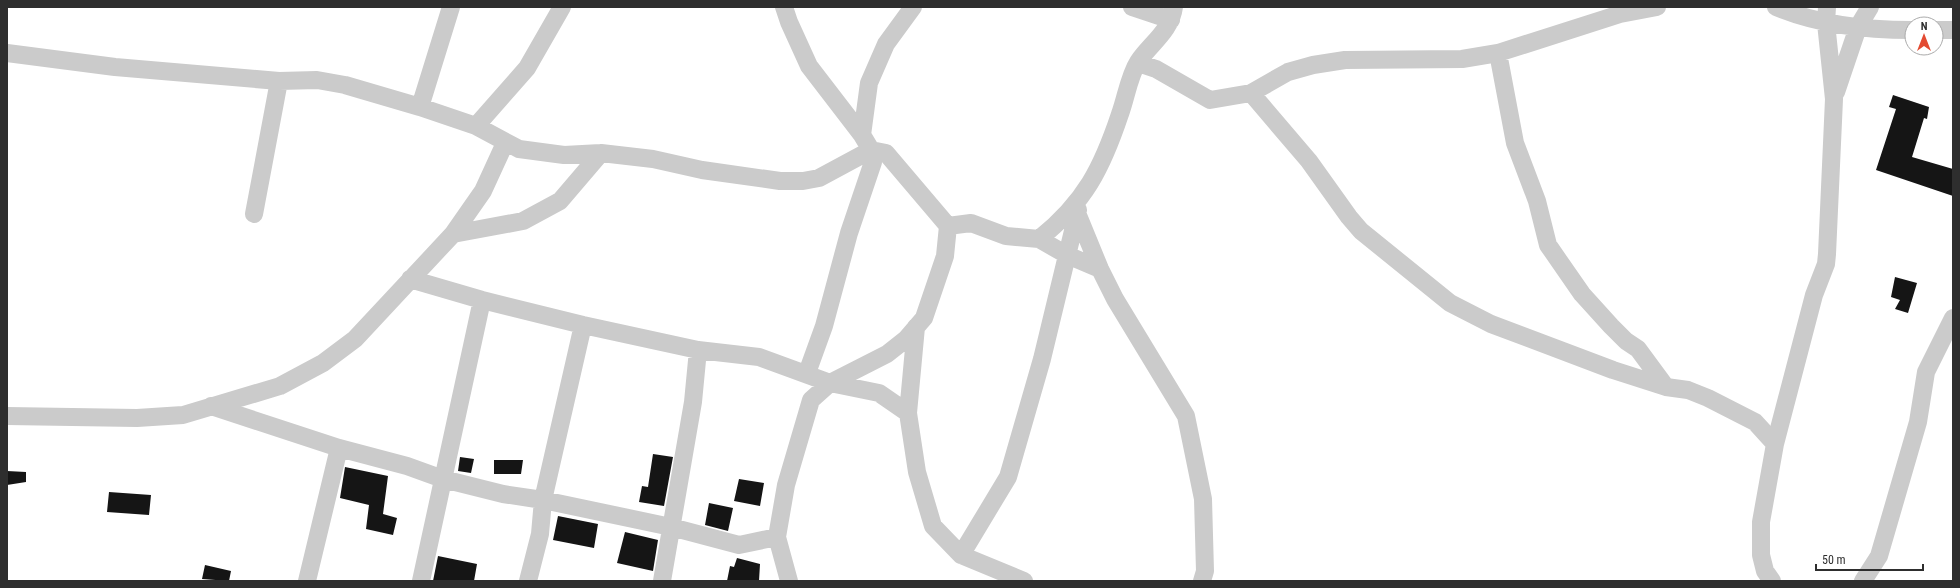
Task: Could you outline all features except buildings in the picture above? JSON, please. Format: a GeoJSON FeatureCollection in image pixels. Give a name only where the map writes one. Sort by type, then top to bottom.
{"type":"FeatureCollection","features":[{"type":"Feature","properties":{"kind":"street"},"geometry":{"type":"LineString","coordinates":[[420,107],[451,7]]}},
{"type":"Feature","properties":{"kind":"street"},"geometry":{"type":"LineString","coordinates":[[476,126],[527,68],[562,7]]}},
{"type":"Feature","properties":{"kind":"street"},"geometry":{"type":"LineString","coordinates":[[784,7],[789,22],[809,66],[866,143],[873,162],[849,233],[824,326],[807,373]]}},
{"type":"Feature","properties":{"kind":"street"},"geometry":{"type":"LineString","coordinates":[[961,555],[1008,477],[1042,359],[1077,213],[1083,196],[1108,150],[1138,62],[1173,14],[1132,7]]}},
{"type":"Feature","properties":{"kind":"street"},"geometry":{"type":"LineString","coordinates":[[1138,62],[1156,69],[1210,100],[1251,93],[1288,72],[1313,65],[1346,60],[1462,59],[1498,53],[1620,14],[1657,7]]}},
{"type":"Feature","properties":{"kind":"street"},"geometry":{"type":"LineString","coordinates":[[1776,7],[1827,15],[1858,26],[1904,30]]}},
{"type":"Feature","properties":{"kind":"street"},"geometry":{"type":"LineString","coordinates":[[1834,99],[1858,26],[1870,7]]}},
{"type":"Feature","properties":{"kind":"street"},"geometry":{"type":"LineString","coordinates":[[866,143],[869,83],[886,44],[913,8]]}},
{"type":"Feature","properties":{"kind":"street"},"geometry":{"type":"LineString","coordinates":[[1772,581],[1765,571],[1760,555],[1762,522],[1775,444],[1814,295],[1826,264],[1834,99],[1827,15]]}},
{"type":"Feature","properties":{"kind":"street"},"geometry":{"type":"LineString","coordinates":[[7,53],[115,67],[279,81],[316,80],[338,84],[420,107],[476,126],[519,150],[564,155],[601,153],[653,159],[702,170],[780,181],[803,182],[818,178],[866,143]]}},
{"type":"Feature","properties":{"kind":"street"},"geometry":{"type":"LineString","coordinates":[[1498,53],[1515,143],[1537,201],[1548,245],[1582,294],[1626,341],[1638,349],[1666,387]]}},
{"type":"Feature","properties":{"kind":"street"},"geometry":{"type":"LineString","coordinates":[[254,214],[279,81]]}},
{"type":"Feature","properties":{"kind":"street"},"geometry":{"type":"LineString","coordinates":[[1251,93],[1309,161],[1349,217],[1361,231],[1450,304],[1491,324],[1613,370],[1666,387],[1688,390],[1745,415],[1755,422],[1775,444]]}},
{"type":"Feature","properties":{"kind":"street"},"geometry":{"type":"LineString","coordinates":[[7,416],[137,418],[183,415],[280,386],[324,363],[355,340],[453,234],[483,191],[505,143]]}},
{"type":"Feature","properties":{"kind":"street"},"geometry":{"type":"LineString","coordinates":[[789,581],[777,536],[786,485],[811,400],[830,383],[887,354],[906,338],[924,318],[945,256],[948,226],[886,153],[866,143]]}},
{"type":"Feature","properties":{"kind":"street"},"geometry":{"type":"LineString","coordinates":[[453,234],[523,221],[560,201],[601,153]]}},
{"type":"Feature","properties":{"kind":"street"},"geometry":{"type":"LineString","coordinates":[[1039,239],[1058,224],[1083,196]]}},
{"type":"Feature","properties":{"kind":"street"},"geometry":{"type":"LineString","coordinates":[[1077,213],[1100,269],[1115,299],[1186,416],[1203,499],[1205,571],[1202,581]]}},
{"type":"Feature","properties":{"kind":"street"},"geometry":{"type":"LineString","coordinates":[[948,226],[971,223],[1006,236],[1039,239],[1067,255],[1100,269]]}},
{"type":"Feature","properties":{"kind":"street"},"geometry":{"type":"LineString","coordinates":[[410,279],[482,300],[584,325],[698,350],[759,357],[807,373],[830,383],[879,394],[908,413]]}},
{"type":"Feature","properties":{"kind":"street"},"geometry":{"type":"LineString","coordinates":[[421,581],[482,300]]}},
{"type":"Feature","properties":{"kind":"street"},"geometry":{"type":"LineString","coordinates":[[1863,581],[1879,556],[1918,422],[1926,372],[1953,318]]}},
{"type":"Feature","properties":{"kind":"street"},"geometry":{"type":"LineString","coordinates":[[528,581],[540,534],[543,500],[584,325]]}},
{"type":"Feature","properties":{"kind":"street"},"geometry":{"type":"LineString","coordinates":[[916,327],[908,413],[916,472],[933,526],[961,555],[1024,581]]}},
{"type":"Feature","properties":{"kind":"street"},"geometry":{"type":"LineString","coordinates":[[662,581],[694,402],[698,350]]}},
{"type":"Feature","properties":{"kind":"street"},"geometry":{"type":"LineString","coordinates":[[211,406],[339,448],[407,466],[443,479],[503,494],[543,500],[671,527],[740,545],[777,536]]}},
{"type":"Feature","properties":{"kind":"street"},"geometry":{"type":"LineString","coordinates":[[307,581],[339,448]]}}]}
